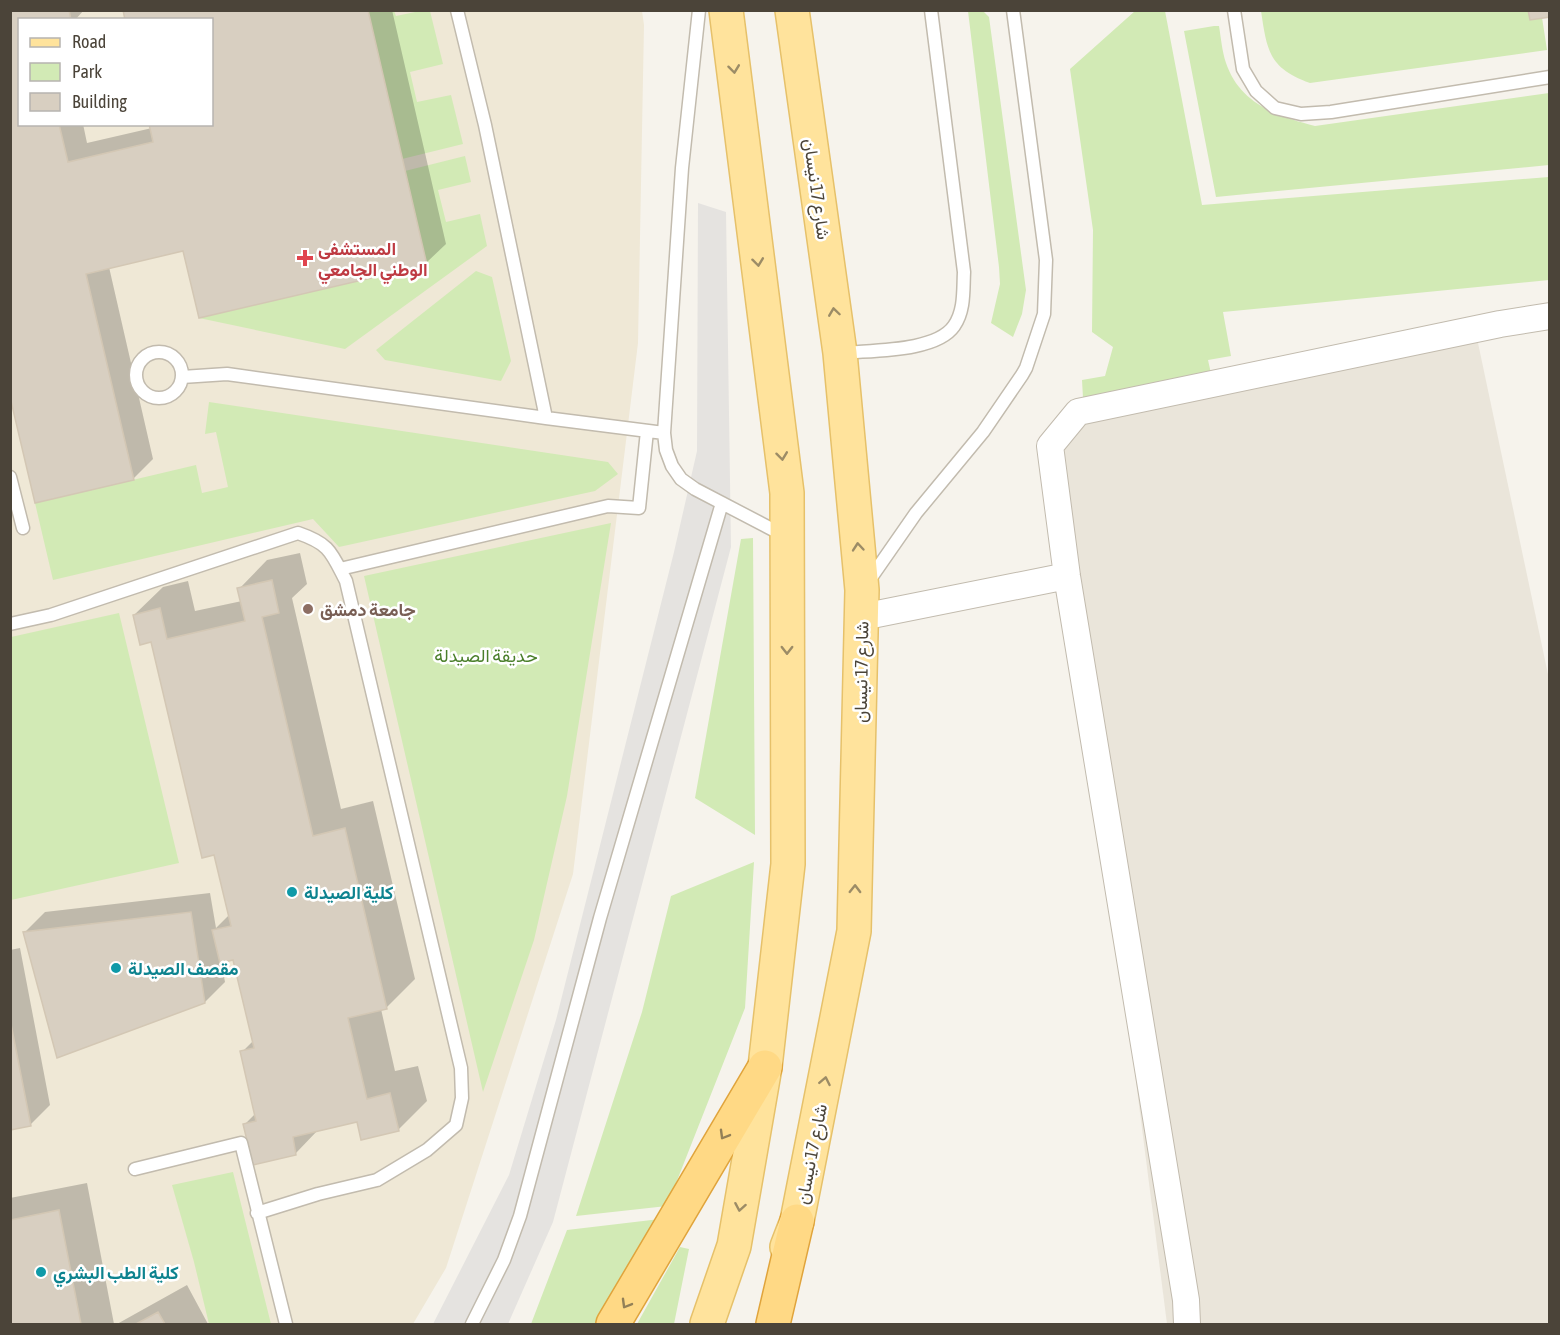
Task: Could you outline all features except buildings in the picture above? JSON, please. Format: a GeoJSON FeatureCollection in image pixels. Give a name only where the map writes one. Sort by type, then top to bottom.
{"type":"FeatureCollection","features":[{"type":"Feature","properties":{"kind":"highway"},"geometry":{"type":"LineString","coordinates":[[614,1324],[765,1067]]}},
{"type":"Feature","properties":{"kind":"highway"},"geometry":{"type":"LineString","coordinates":[[773,1324],[797,1221]]}},
{"type":"Feature","properties":{"kind":"main road"},"geometry":{"type":"LineString","coordinates":[[707,1324],[734,1246],[765,1067],[788,864],[785,481],[726,10]]}},
{"type":"Feature","properties":{"kind":"main road","name":"شارع 17 نيسان"},"geometry":{"type":"LineString","coordinates":[[757,1324],[797,1221],[854,931],[862,604],[840,353],[792,10]]}},
{"type":"Feature","properties":{"kind":"street"},"geometry":{"type":"LineString","coordinates":[[1187,1324],[1186,1300],[1067,576],[1050,446],[1078,412],[1500,324],[1550,316]]}},
{"type":"Feature","properties":{"kind":"street"},"geometry":{"type":"LineString","coordinates":[[862,604],[1067,576]]}},
{"type":"Feature","properties":{"kind":"lane"},"geometry":{"type":"LineString","coordinates":[[457,10],[485,125],[546,418]]}},
{"type":"Feature","properties":{"kind":"lane"},"geometry":{"type":"LineString","coordinates":[[699,10],[682,168],[664,433],[666,450],[672,466],[681,479],[695,489],[787,537]]}},
{"type":"Feature","properties":{"kind":"lane"},"geometry":{"type":"LineString","coordinates":[[840,353],[906,347],[932,342],[954,326],[963,302],[964,272],[931,10]]}},
{"type":"Feature","properties":{"kind":"lane"},"geometry":{"type":"LineString","coordinates":[[862,604],[916,513],[983,432],[1022,375],[1044,314],[1046,260],[1013,10]]}},
{"type":"Feature","properties":{"kind":"lane"},"geometry":{"type":"LineString","coordinates":[[1234,10],[1243,69],[1256,91],[1275,108],[1301,114],[1331,112],[1550,77]]}},
{"type":"Feature","properties":{"kind":"lane"},"geometry":{"type":"LineString","coordinates":[[182,377],[227,374],[664,433]]}},
{"type":"Feature","properties":{"kind":"lane"},"geometry":{"type":"LineString","coordinates":[[340,569],[609,506],[639,508],[646,431]]}},
{"type":"Feature","properties":{"kind":"lane"},"geometry":{"type":"LineString","coordinates":[[10,477],[23,528]]}},
{"type":"Feature","properties":{"kind":"lane"},"geometry":{"type":"LineString","coordinates":[[472,1324],[504,1260],[520,1215],[600,918],[722,503]]}},
{"type":"Feature","properties":{"kind":"lane"},"geometry":{"type":"LineString","coordinates":[[10,624],[51,615],[298,532],[319,540],[334,557],[346,581],[461,1068],[462,1098],[456,1125],[427,1149],[377,1180],[318,1194],[257,1213]]}},
{"type":"Feature","properties":{"kind":"lane"},"geometry":{"type":"LineString","coordinates":[[135,1168],[241,1143],[286,1324]]}},
{"type":"Feature","properties":{"kind":"shaded area","name":"جامعة دمشق"},"geometry":{"type":"Polygon","coordinates":[[[10,11],[642,11],[644,25],[638,343],[573,874],[446,1268],[413,1324],[11,1324],[10,11]]]}},
{"type":"Feature","properties":{"kind":"shaded area"},"geometry":{"type":"Polygon","coordinates":[[[698,203],[726,212],[731,547],[553,1222],[508,1324],[433,1324],[509,1175],[556,1020],[674,552],[697,451],[698,203]]]}},
{"type":"Feature","properties":{"kind":"shaded area"},"geometry":{"type":"Polygon","coordinates":[[[1474,324],[1549,679],[1549,1324],[1167,1324],[1052,424],[1474,324]]]}},
{"type":"Feature","properties":{"kind":"green space"},"geometry":{"type":"Polygon","coordinates":[[[368,11],[394,11],[396,16],[430,11],[443,64],[410,72],[417,102],[451,95],[463,144],[402,159],[368,11]]]}},
{"type":"Feature","properties":{"kind":"green space"},"geometry":{"type":"Polygon","coordinates":[[[968,11],[983,11],[989,17],[1026,290],[1022,314],[1013,337],[991,323],[1000,284],[999,267],[968,11]]]}},
{"type":"Feature","properties":{"kind":"green space"},"geometry":{"type":"Polygon","coordinates":[[[1135,11],[1165,11],[1202,205],[1549,177],[1549,280],[1223,312],[1231,356],[1208,360],[1212,378],[1083,398],[1082,380],[1105,376],[1113,347],[1092,332],[1093,230],[1070,69],[1135,11]]]}},
{"type":"Feature","properties":{"kind":"green space"},"geometry":{"type":"Polygon","coordinates":[[[1261,11],[1541,11],[1547,50],[1310,83],[1286,71],[1272,56],[1265,37],[1261,11]]]}},
{"type":"Feature","properties":{"kind":"green space"},"geometry":{"type":"Polygon","coordinates":[[[1219,26],[1226,63],[1240,89],[1250,98],[1274,112],[1315,126],[1549,93],[1549,165],[1216,197],[1184,31],[1219,26]]]}},
{"type":"Feature","properties":{"kind":"green space"},"geometry":{"type":"Polygon","coordinates":[[[465,156],[471,182],[438,190],[446,222],[480,214],[487,246],[345,349],[199,318],[405,171],[465,156]]]}},
{"type":"Feature","properties":{"kind":"green space"},"geometry":{"type":"Polygon","coordinates":[[[476,271],[492,277],[511,361],[501,381],[385,360],[376,350],[476,271]]]}},
{"type":"Feature","properties":{"kind":"green space"},"geometry":{"type":"Polygon","coordinates":[[[209,402],[608,462],[618,474],[595,491],[339,547],[313,519],[53,580],[35,503],[196,465],[202,493],[228,487],[216,432],[205,434],[209,402]]]}},
{"type":"Feature","properties":{"kind":"green space","name":"حديقة الصيدلة"},"geometry":{"type":"Polygon","coordinates":[[[611,523],[567,796],[534,940],[483,1092],[364,576],[611,523]]]}},
{"type":"Feature","properties":{"kind":"green space"},"geometry":{"type":"Polygon","coordinates":[[[753,538],[755,835],[695,798],[741,539],[753,538]]]}},
{"type":"Feature","properties":{"kind":"green space"},"geometry":{"type":"Polygon","coordinates":[[[119,613],[179,863],[11,900],[11,637],[119,613]]]}},
{"type":"Feature","properties":{"kind":"green space"},"geometry":{"type":"Polygon","coordinates":[[[754,862],[745,1008],[667,1206],[576,1216],[642,1012],[671,896],[754,862]]]}},
{"type":"Feature","properties":{"kind":"green space"},"geometry":{"type":"Polygon","coordinates":[[[233,1172],[271,1324],[209,1324],[172,1185],[233,1172]]]}},
{"type":"Feature","properties":{"kind":"green space"},"geometry":{"type":"Polygon","coordinates":[[[660,1219],[599,1324],[531,1324],[567,1230],[660,1219]]]}},
{"type":"Feature","properties":{"kind":"green space"},"geometry":{"type":"Polygon","coordinates":[[[680,1247],[689,1249],[674,1324],[637,1324],[680,1247]]]}},
{"type":"Feature","properties":{"kind":"place","name":"المستشفى الوطني الجامعي"},"geometry":{"type":"Point","coordinates":[305,258]}},
{"type":"Feature","properties":{"kind":"place","name":"جامعة دمشق"},"geometry":{"type":"Point","coordinates":[308,609]}},
{"type":"Feature","properties":{"kind":"place","name":"كلية الصيدلة"},"geometry":{"type":"Point","coordinates":[292,892]}},
{"type":"Feature","properties":{"kind":"place","name":"مقصف الصيدلة"},"geometry":{"type":"Point","coordinates":[116,968]}},
{"type":"Feature","properties":{"kind":"place","name":"كلية الطب البشري"},"geometry":{"type":"Point","coordinates":[41,1272]}}]}
